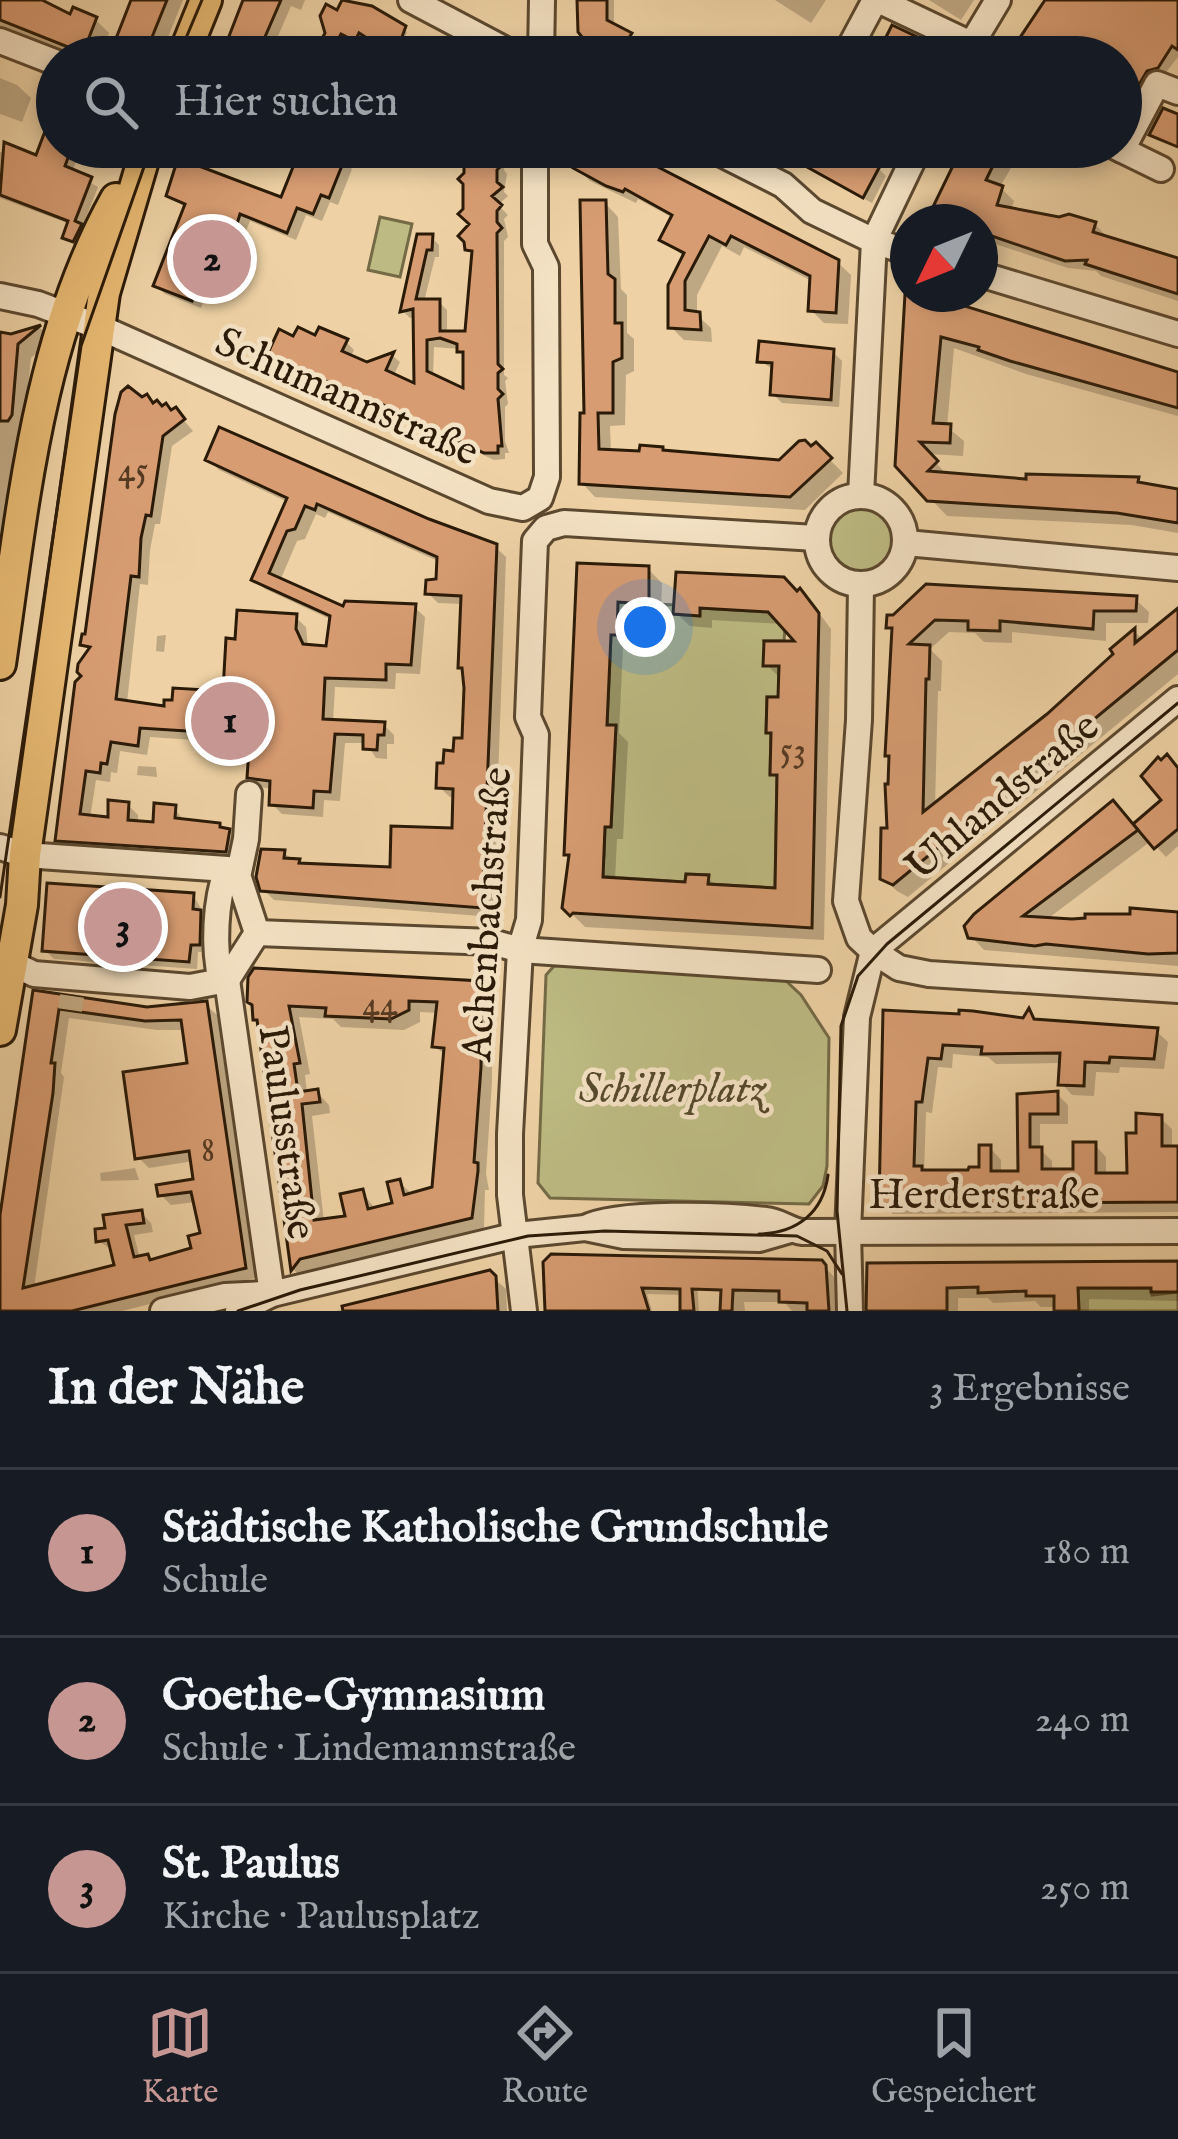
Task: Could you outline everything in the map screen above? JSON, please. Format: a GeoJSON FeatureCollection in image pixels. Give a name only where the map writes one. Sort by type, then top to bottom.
{"type":"FeatureCollection","features":[{"type":"Feature","properties":{"kind":"main road"},"geometry":{"type":"LineString","coordinates":[[191,36],[206,0]]}},
{"type":"Feature","properties":{"kind":"main road"},"geometry":{"type":"LineString","coordinates":[[0,664],[30,457],[66,314],[112,206],[135,168]]}},
{"type":"Feature","properties":{"kind":"main road"},"geometry":{"type":"LineString","coordinates":[[0,1030],[12,851],[104,293],[141,168]]}},
{"type":"Feature","properties":{"kind":"street"},"geometry":{"type":"LineString","coordinates":[[411,0],[479,36]]}},
{"type":"Feature","properties":{"kind":"street"},"geometry":{"type":"LineString","coordinates":[[541,36],[542,0]]}},
{"type":"Feature","properties":{"kind":"street"},"geometry":{"type":"LineString","coordinates":[[856,36],[877,0],[941,36]]}},
{"type":"Feature","properties":{"kind":"street"},"geometry":{"type":"LineString","coordinates":[[977,36],[998,0]]}},
{"type":"Feature","properties":{"kind":"street"},"geometry":{"type":"LineString","coordinates":[[0,41],[36,55]]}},
{"type":"Feature","properties":{"kind":"street"},"geometry":{"type":"LineString","coordinates":[[1142,109],[1157,84],[1178,92]]}},
{"type":"Feature","properties":{"kind":"street"},"geometry":{"type":"LineString","coordinates":[[1142,160],[1161,169]]}},
{"type":"Feature","properties":{"kind":"street","name":"Achenbachstraße"},"geometry":{"type":"LineString","coordinates":[[524,1311],[510,1195],[520,950],[530,920],[536,735],[529,717],[534,551],[547,477],[546,267],[535,244],[535,168]]}},
{"type":"Feature","properties":{"kind":"street"},"geometry":{"type":"LineString","coordinates":[[749,168],[783,185],[812,212],[890,246]]}},
{"type":"Feature","properties":{"kind":"street"},"geometry":{"type":"LineString","coordinates":[[861,495],[874,241],[910,168]]}},
{"type":"Feature","properties":{"kind":"street"},"geometry":{"type":"LineString","coordinates":[[998,279],[1178,334]]}},
{"type":"Feature","properties":{"kind":"street","name":"Schumannstraße"},"geometry":{"type":"LineString","coordinates":[[0,296],[99,327],[489,501],[538,517],[564,524],[816,538]]}},
{"type":"Feature","properties":{"kind":"street"},"geometry":{"type":"LineString","coordinates":[[861,495],[876,499],[891,512],[904,530],[906,543],[902,559],[890,571],[861,586],[847,582],[831,568],[818,553],[816,538],[818,525],[832,509],[861,495]]}},
{"type":"Feature","properties":{"kind":"street"},"geometry":{"type":"LineString","coordinates":[[906,543],[1178,568]]}},
{"type":"Feature","properties":{"kind":"street"},"geometry":{"type":"LineString","coordinates":[[861,586],[859,719],[846,901],[859,938],[898,968],[929,974],[1178,990]]}},
{"type":"Feature","properties":{"kind":"street","name":"Uhlandstraße"},"geometry":{"type":"LineString","coordinates":[[873,951],[1178,699]]}},
{"type":"Feature","properties":{"kind":"street","name":"Paulusstraße"},"geometry":{"type":"LineString","coordinates":[[249,794],[232,873],[221,884],[217,963],[224,981],[272,1294]]}},
{"type":"Feature","properties":{"kind":"street"},"geometry":{"type":"LineString","coordinates":[[12,851],[232,873],[257,933]]}},
{"type":"Feature","properties":{"kind":"street"},"geometry":{"type":"LineString","coordinates":[[257,933],[493,942],[520,950],[818,970]]}},
{"type":"Feature","properties":{"kind":"street"},"geometry":{"type":"LineString","coordinates":[[8,941],[34,974],[73,986],[190,987],[224,981],[257,933]]}},
{"type":"Feature","properties":{"kind":"street"},"geometry":{"type":"LineString","coordinates":[[850,1311],[848,1231],[857,1017],[873,951]]}},
{"type":"Feature","properties":{"kind":"street","name":"Herderstraße"},"geometry":{"type":"LineString","coordinates":[[163,1311],[225,1296],[272,1294],[517,1235],[585,1228],[624,1236],[759,1239],[790,1230],[1178,1231]]}},
{"type":"Feature","properties":{"kind":"street","name":"Herderstraße"},"geometry":{"type":"LineString","coordinates":[[238,1311],[272,1294]]}},
{"type":"Feature","properties":{"kind":"green space"},"geometry":{"type":"Polygon","coordinates":[[[380,217],[412,224],[400,277],[368,270],[380,217]]]}},
{"type":"Feature","properties":{"kind":"green space"},"geometry":{"type":"Polygon","coordinates":[[[861,498],[891,511],[904,541],[891,571],[861,584],[831,571],[818,541],[831,511],[861,498]]]}},
{"type":"Feature","properties":{"kind":"green space"},"geometry":{"type":"Polygon","coordinates":[[[617,602],[674,605],[674,614],[699,616],[700,608],[752,611],[767,607],[785,628],[784,641],[764,641],[779,666],[779,697],[767,697],[766,732],[771,733],[770,774],[777,775],[775,888],[708,884],[708,875],[686,874],[685,882],[593,876],[604,857],[605,827],[611,826],[616,726],[607,725],[617,602]]]}},
{"type":"Feature","properties":{"kind":"green space","name":"Schillerplatz"},"geometry":{"type":"Polygon","coordinates":[[[554,966],[785,980],[801,995],[829,1038],[827,1166],[823,1186],[809,1204],[550,1198],[538,1183],[546,975],[554,966]]]}},
{"type":"Feature","properties":{"kind":"green space"},"geometry":{"type":"Polygon","coordinates":[[[1078,1288],[1151,1288],[1152,1295],[1178,1292],[1178,1311],[1079,1311],[1078,1288]]]}},
{"type":"Feature","properties":{"kind":"building"},"geometry":{"type":"Polygon","coordinates":[[[0,0],[42,0],[70,14],[73,7],[97,17],[90,36],[40,36],[0,20],[0,0]]]}},
{"type":"Feature","properties":{"kind":"building"},"geometry":{"type":"Polygon","coordinates":[[[131,0],[167,0],[152,36],[117,36],[131,0]]]}},
{"type":"Feature","properties":{"kind":"building"},"geometry":{"type":"Polygon","coordinates":[[[243,0],[281,0],[265,36],[229,36],[243,0]]]}},
{"type":"Feature","properties":{"kind":"building"},"geometry":{"type":"Polygon","coordinates":[[[342,0],[372,6],[406,26],[402,36],[323,36],[320,16],[326,4],[337,10],[342,0]]]}},
{"type":"Feature","properties":{"kind":"building"},"geometry":{"type":"Polygon","coordinates":[[[577,0],[607,0],[607,20],[632,33],[581,36],[577,0]]]}},
{"type":"Feature","properties":{"kind":"building"},"geometry":{"type":"Polygon","coordinates":[[[1045,0],[1178,0],[1178,50],[1172,46],[1158,68],[1147,71],[1142,80],[1142,36],[1021,36],[1045,0]]]}},
{"type":"Feature","properties":{"kind":"building"},"geometry":{"type":"Polygon","coordinates":[[[892,25],[915,36],[886,36],[892,25]]]}},
{"type":"Feature","properties":{"kind":"building"},"geometry":{"type":"Polygon","coordinates":[[[1163,108],[1178,114],[1178,147],[1149,135],[1163,108]]]}},
{"type":"Feature","properties":{"kind":"building"},"geometry":{"type":"Polygon","coordinates":[[[4,142],[36,155],[36,168],[70,168],[92,177],[75,221],[82,224],[73,242],[62,238],[68,221],[0,195],[4,142]]]}},
{"type":"Feature","properties":{"kind":"building"},"geometry":{"type":"Polygon","coordinates":[[[175,168],[204,168],[281,197],[293,168],[341,168],[329,198],[321,195],[313,214],[297,208],[287,233],[240,214],[237,224],[224,219],[192,301],[153,286],[185,204],[166,196],[175,168]]]}},
{"type":"Feature","properties":{"kind":"building"},"geometry":{"type":"Polygon","coordinates":[[[464,168],[499,168],[497,182],[503,187],[492,196],[502,205],[497,211],[502,228],[497,233],[498,364],[503,369],[498,373],[498,389],[503,394],[498,399],[502,446],[498,453],[484,453],[339,386],[332,389],[330,382],[267,355],[279,329],[293,336],[298,327],[315,335],[319,327],[348,339],[342,351],[367,362],[394,352],[386,370],[414,383],[413,309],[400,312],[417,234],[433,234],[416,299],[440,299],[440,331],[465,331],[472,251],[465,250],[458,236],[469,224],[458,214],[463,209],[463,184],[458,179],[464,168]],[[440,338],[427,340],[427,371],[463,388],[463,352],[457,352],[457,344],[440,338]]]}},
{"type":"Feature","properties":{"kind":"building"},"geometry":{"type":"Polygon","coordinates":[[[573,168],[660,168],[839,260],[836,313],[808,311],[810,276],[731,236],[726,245],[709,236],[685,281],[685,310],[700,312],[701,330],[668,328],[668,285],[684,253],[659,240],[672,215],[625,189],[606,186],[573,168]]]}},
{"type":"Feature","properties":{"kind":"building"},"geometry":{"type":"Polygon","coordinates":[[[809,168],[879,168],[863,198],[809,168]]]}},
{"type":"Feature","properties":{"kind":"building"},"geometry":{"type":"Polygon","coordinates":[[[952,168],[992,168],[986,180],[1003,186],[997,204],[934,204],[952,168]]]}},
{"type":"Feature","properties":{"kind":"building"},"geometry":{"type":"Polygon","coordinates":[[[580,200],[606,200],[608,274],[615,279],[615,323],[622,323],[622,358],[613,362],[613,413],[598,413],[599,449],[639,451],[640,445],[779,460],[799,441],[811,446],[816,442],[832,458],[790,497],[579,484],[580,413],[584,413],[580,200]]]}},
{"type":"Feature","properties":{"kind":"building"},"geometry":{"type":"Polygon","coordinates":[[[998,205],[1059,217],[1069,214],[1096,222],[1093,232],[1178,258],[1178,294],[1085,264],[1087,260],[1065,261],[998,238],[998,205]]]}},
{"type":"Feature","properties":{"kind":"building"},"geometry":{"type":"Polygon","coordinates":[[[904,312],[984,312],[1178,372],[1178,408],[941,337],[933,423],[951,424],[950,443],[920,442],[938,461],[928,471],[1026,479],[1026,474],[1139,477],[1138,482],[1178,489],[1178,523],[1117,513],[927,501],[895,466],[904,312]]]}},
{"type":"Feature","properties":{"kind":"building"},"geometry":{"type":"Polygon","coordinates":[[[41,325],[18,344],[12,415],[0,421],[0,332],[11,334],[41,325]]]}},
{"type":"Feature","properties":{"kind":"building"},"geometry":{"type":"Polygon","coordinates":[[[759,341],[834,349],[831,400],[770,395],[772,363],[757,362],[759,341]]]}},
{"type":"Feature","properties":{"kind":"building"},"geometry":{"type":"Polygon","coordinates":[[[128,386],[142,397],[147,394],[153,403],[166,403],[171,410],[176,407],[185,419],[163,436],[151,516],[146,515],[141,538],[139,577],[131,576],[116,699],[164,706],[164,700],[172,700],[173,688],[223,691],[226,638],[235,639],[237,610],[297,614],[296,629],[303,644],[326,646],[330,616],[251,580],[287,498],[205,460],[219,427],[497,544],[483,908],[260,891],[256,877],[261,849],[285,850],[284,858],[300,859],[299,863],[390,867],[391,826],[452,828],[453,789],[436,788],[437,763],[443,763],[444,750],[453,751],[454,738],[462,738],[461,596],[425,594],[426,580],[436,579],[437,557],[317,504],[315,510],[305,506],[295,529],[287,531],[269,573],[343,606],[345,601],[416,604],[411,665],[386,664],[386,680],[325,678],[323,719],[385,722],[377,750],[363,749],[363,735],[335,734],[330,792],[314,791],[313,808],[269,805],[270,781],[247,778],[250,735],[140,728],[138,746],[111,742],[100,773],[86,771],[80,814],[108,817],[108,800],[129,802],[128,820],[153,822],[154,803],[176,805],[175,818],[220,823],[230,829],[226,852],[55,841],[75,682],[81,676],[78,664],[90,647],[80,645],[115,414],[121,392],[128,386]]]}},
{"type":"Feature","properties":{"kind":"building"},"geometry":{"type":"Polygon","coordinates":[[[577,563],[649,566],[649,604],[618,602],[617,635],[611,635],[607,725],[616,725],[611,827],[605,827],[603,877],[685,882],[686,874],[709,875],[708,884],[775,888],[777,775],[770,775],[771,733],[766,733],[767,697],[778,697],[779,666],[763,666],[764,641],[794,641],[768,612],[700,608],[700,616],[673,614],[676,572],[784,577],[797,591],[800,588],[819,613],[812,928],[570,916],[562,908],[569,855],[564,855],[577,563]]]}},
{"type":"Feature","properties":{"kind":"building"},"geometry":{"type":"Polygon","coordinates":[[[926,584],[1137,596],[1136,611],[1094,611],[1093,629],[1000,621],[1000,631],[968,630],[968,621],[935,620],[909,644],[930,645],[923,812],[1047,714],[1135,628],[1135,643],[1178,608],[1178,650],[893,885],[880,879],[889,756],[885,756],[892,628],[886,628],[887,615],[893,615],[926,584]]]}},
{"type":"Feature","properties":{"kind":"building"},"geometry":{"type":"Polygon","coordinates":[[[1167,754],[1178,768],[1178,829],[1154,849],[1133,824],[1161,800],[1141,776],[1167,754]]]}},
{"type":"Feature","properties":{"kind":"building"},"geometry":{"type":"Polygon","coordinates":[[[1113,800],[1138,830],[1023,916],[1072,919],[1085,918],[1085,914],[1130,914],[1130,908],[1178,912],[1178,953],[968,938],[964,926],[974,914],[1113,800]]]}},
{"type":"Feature","properties":{"kind":"building"},"geometry":{"type":"Polygon","coordinates":[[[47,883],[194,893],[193,909],[201,910],[200,945],[191,945],[189,962],[42,951],[47,883]]]}},
{"type":"Feature","properties":{"kind":"building"},"geometry":{"type":"Polygon","coordinates":[[[254,968],[481,981],[474,1162],[478,1171],[472,1218],[300,1259],[291,1271],[257,1020],[247,1002],[248,977],[254,968]],[[409,1001],[409,1010],[391,1019],[325,1016],[326,1008],[289,1006],[300,1063],[294,1064],[298,1092],[318,1089],[320,1102],[302,1104],[314,1220],[345,1216],[340,1194],[363,1189],[368,1209],[392,1203],[387,1182],[400,1179],[404,1195],[432,1187],[444,1048],[432,1047],[437,1002],[409,1001]]]}},
{"type":"Feature","properties":{"kind":"building"},"geometry":{"type":"Polygon","coordinates":[[[33,990],[147,1007],[207,1001],[246,1268],[72,1311],[0,1311],[0,1215],[33,990]],[[59,1009],[51,1063],[55,1063],[53,1093],[23,1288],[114,1265],[108,1240],[96,1242],[95,1229],[105,1228],[103,1215],[142,1210],[144,1223],[126,1225],[134,1257],[148,1254],[150,1260],[191,1248],[188,1236],[200,1233],[191,1192],[158,1196],[156,1185],[193,1179],[189,1151],[135,1159],[123,1072],[187,1063],[181,1020],[145,1021],[59,1009]]]}},
{"type":"Feature","properties":{"kind":"building"},"geometry":{"type":"Polygon","coordinates":[[[1029,1008],[1034,1019],[1158,1028],[1154,1059],[1110,1057],[1109,1063],[1085,1062],[1084,1086],[1058,1085],[1060,1053],[981,1054],[982,1047],[943,1045],[941,1059],[928,1058],[922,1102],[916,1102],[914,1166],[922,1170],[979,1167],[979,1145],[991,1145],[991,1171],[1018,1171],[1017,1094],[1058,1091],[1058,1114],[1030,1114],[1030,1147],[1042,1147],[1042,1169],[1073,1169],[1073,1142],[1096,1142],[1096,1173],[1127,1173],[1126,1133],[1136,1133],[1136,1113],[1162,1115],[1162,1146],[1178,1146],[1178,1202],[879,1204],[883,1010],[959,1014],[959,1010],[1023,1018],[1029,1008]]]}},
{"type":"Feature","properties":{"kind":"building"},"geometry":{"type":"Polygon","coordinates":[[[551,1254],[822,1260],[829,1311],[807,1311],[807,1303],[779,1302],[779,1291],[733,1290],[732,1311],[720,1311],[721,1290],[692,1289],[694,1311],[680,1311],[680,1289],[642,1288],[649,1311],[545,1311],[543,1262],[551,1254]]]}},
{"type":"Feature","properties":{"kind":"building"},"geometry":{"type":"Polygon","coordinates":[[[1178,1261],[1178,1292],[1078,1288],[1079,1311],[1054,1311],[1054,1296],[1026,1296],[1026,1291],[978,1293],[978,1287],[947,1288],[947,1311],[866,1311],[867,1263],[1178,1261]]]}},
{"type":"Feature","properties":{"kind":"building"},"geometry":{"type":"Polygon","coordinates":[[[490,1270],[496,1276],[498,1311],[343,1311],[342,1306],[490,1270]]]}},
{"type":"Feature","properties":{"kind":"tunnel"},"geometry":{"type":"LineString","coordinates":[[70,1010],[72,996]]}},
{"type":"Feature","properties":{"kind":"tram line"},"geometry":{"type":"LineString","coordinates":[[187,36],[202,0]]}},
{"type":"Feature","properties":{"kind":"tram line"},"geometry":{"type":"LineString","coordinates":[[0,897],[81,346],[144,168]]}},
{"type":"Feature","properties":{"kind":"tram line"},"geometry":{"type":"LineString","coordinates":[[847,1311],[837,1211],[841,1026],[858,976],[887,944],[1178,703]]}},
{"type":"Feature","properties":{"kind":"tram line"},"geometry":{"type":"LineString","coordinates":[[759,1234],[785,1230],[806,1218],[820,1200],[828,1175]]}},
{"type":"Feature","properties":{"kind":"tram line"},"geometry":{"type":"LineString","coordinates":[[238,1311],[300,1290],[528,1236],[605,1231],[797,1236],[827,1251],[842,1274]]}},
{"type":"Feature","properties":{"kind":"place","name":"Goethe-Gymnasium"},"geometry":{"type":"Point","coordinates":[212,259]}},
{"type":"Feature","properties":{"kind":"place","name":"Städtische Katholische Grundschule"},"geometry":{"type":"Point","coordinates":[230,721]}},
{"type":"Feature","properties":{"kind":"place","name":"St. Paulus"},"geometry":{"type":"Point","coordinates":[123,927]}}]}
